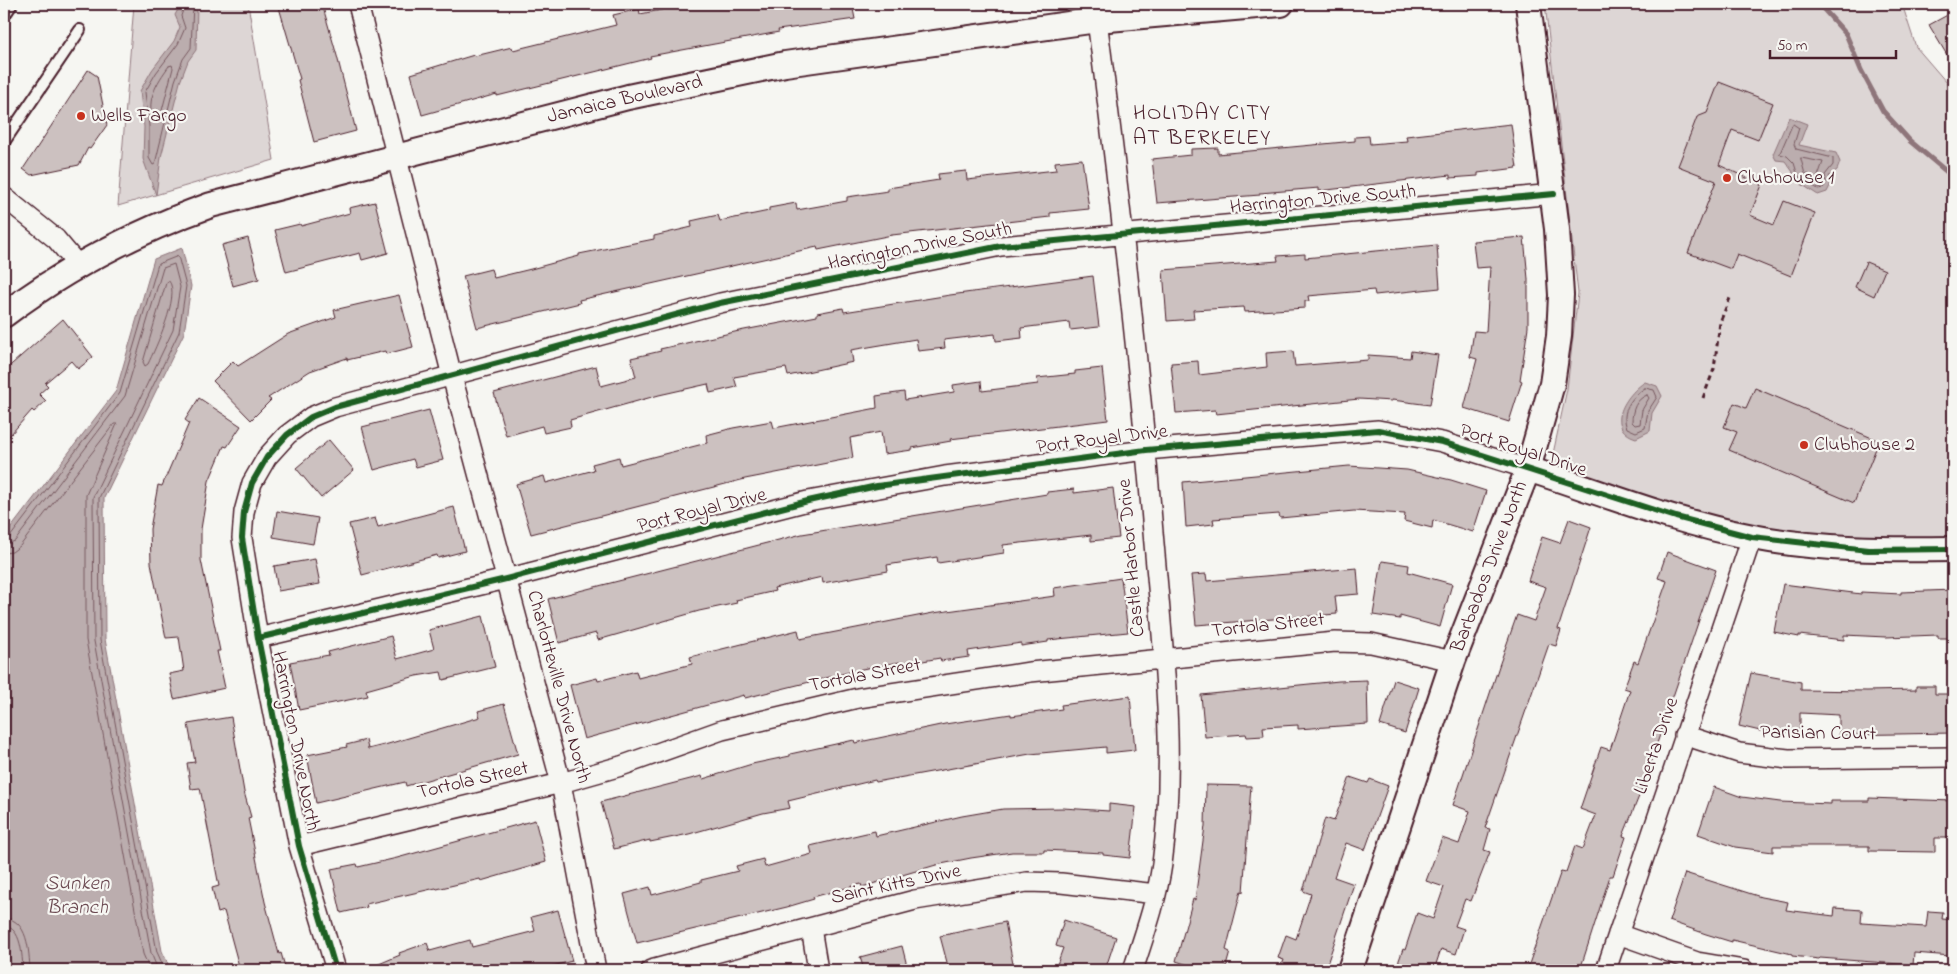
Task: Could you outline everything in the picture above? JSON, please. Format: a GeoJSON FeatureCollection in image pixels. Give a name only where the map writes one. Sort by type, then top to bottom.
{"type":"FeatureCollection","features":[{"type":"Feature","properties":{"kind":"street","name":"Charlotteville Drive North"},"geometry":{"type":"LineString","coordinates":[[358,4],[452,376],[561,784],[596,970]]}},
{"type":"Feature","properties":{"kind":"street","name":"Jamaica Boulevard"},"geometry":{"type":"LineString","coordinates":[[4,315],[44,284],[77,264],[159,224],[212,205],[628,96],[785,64],[1097,20],[1281,4]]}},
{"type":"Feature","properties":{"kind":"street","name":"Barbados Drive North"},"geometry":{"type":"LineString","coordinates":[[1350,970],[1453,662],[1528,469],[1552,384],[1559,336],[1561,295],[1554,194],[1528,4]]}},
{"type":"Feature","properties":{"kind":"street","name":"Castle Harbor Drive"},"geometry":{"type":"LineString","coordinates":[[1097,20],[1125,234],[1146,450],[1164,659],[1168,760],[1167,822],[1162,866],[1156,894],[1133,970]]}},
{"type":"Feature","properties":{"kind":"street","name":"Harrington Drive South"},"geometry":{"type":"LineString","coordinates":[[452,376],[720,303],[1001,246],[1554,194]]}},
{"type":"Feature","properties":{"kind":"street"},"geometry":{"type":"LineString","coordinates":[[4,197],[56,239],[77,264]]}},
{"type":"Feature","properties":{"kind":"street","name":"Harrington Drive North"},"geometry":{"type":"LineString","coordinates":[[336,970],[299,846],[258,638],[242,538],[244,512],[252,483],[267,457],[287,434],[310,416],[335,406],[452,376]]}},
{"type":"Feature","properties":{"kind":"street","name":"Port Royal Drive"},"geometry":{"type":"LineString","coordinates":[[258,638],[506,579],[808,501],[860,490],[945,476],[1146,450],[1378,430],[1442,442],[1676,517],[1752,537],[1868,550],[1953,549]]}},
{"type":"Feature","properties":{"kind":"street","name":"Liberta Drive"},"geometry":{"type":"LineString","coordinates":[[1606,970],[1752,537]]}},
{"type":"Feature","properties":{"kind":"street","name":"Tortola Street"},"geometry":{"type":"LineString","coordinates":[[299,846],[561,784],[621,766],[722,730],[858,698],[1030,672],[1335,642],[1371,643],[1453,662]]}},
{"type":"Feature","properties":{"kind":"street","name":"Parisian Court"},"geometry":{"type":"LineString","coordinates":[[1684,735],[1739,753],[1788,759],[1953,757]]}},
{"type":"Feature","properties":{"kind":"street","name":"Saint Kitts Drive"},"geometry":{"type":"LineString","coordinates":[[651,970],[915,900],[1027,882],[1061,883],[1156,894]]}},
{"type":"Feature","properties":{"kind":"street"},"geometry":{"type":"LineString","coordinates":[[811,928],[818,970]]}},
{"type":"Feature","properties":{"kind":"street"},"geometry":{"type":"LineString","coordinates":[[1618,934],[1697,962],[1744,970]]}},
{"type":"Feature","properties":{"kind":"lane"},"geometry":{"type":"LineString","coordinates":[[4,16],[12,4]]}},
{"type":"Feature","properties":{"kind":"lane"},"geometry":{"type":"LineString","coordinates":[[4,142],[80,30]]}},
{"type":"Feature","properties":{"kind":"path"},"geometry":{"type":"LineString","coordinates":[[1703,398],[1714,369],[1720,322],[1730,298]]}},
{"type":"Feature","properties":{"kind":"shaded area"},"geometry":{"type":"Polygon","coordinates":[[[134,4],[248,4],[274,160],[118,206],[134,4]]]}},
{"type":"Feature","properties":{"kind":"shaded area"},"geometry":{"type":"Polygon","coordinates":[[[1545,4],[1902,4],[1916,47],[1953,90],[1953,545],[1737,527],[1551,463],[1567,389],[1578,293],[1545,4]]]}},
{"type":"Feature","properties":{"kind":"water"},"geometry":{"type":"Polygon","coordinates":[[[181,4],[197,4],[196,50],[188,61],[180,82],[161,157],[156,195],[143,159],[144,127],[140,91],[152,70],[174,41],[180,27],[175,15],[181,4]]]}},
{"type":"Feature","properties":{"kind":"water"},"geometry":{"type":"Polygon","coordinates":[[[1789,117],[1807,124],[1799,145],[1836,153],[1840,162],[1837,170],[1829,176],[1831,184],[1827,192],[1818,195],[1792,178],[1793,172],[1785,161],[1776,160],[1773,154],[1789,117]]]}},
{"type":"Feature","properties":{"kind":"water","name":"Sunken Branch"},"geometry":{"type":"Polygon","coordinates":[[[182,248],[191,286],[184,333],[104,498],[105,639],[162,951],[171,970],[12,970],[4,923],[4,537],[116,391],[154,259],[182,248]]]}},
{"type":"Feature","properties":{"kind":"water"},"geometry":{"type":"Polygon","coordinates":[[[1645,382],[1657,386],[1662,396],[1652,413],[1650,431],[1636,438],[1626,433],[1621,427],[1621,411],[1631,394],[1645,382]]]}},
{"type":"Feature","properties":{"kind":"building"},"geometry":{"type":"Polygon","coordinates":[[[278,4],[322,4],[356,131],[314,142],[298,80],[300,79],[278,4]]]}},
{"type":"Feature","properties":{"kind":"building"},"geometry":{"type":"Polygon","coordinates":[[[693,4],[852,4],[855,19],[778,30],[779,32],[650,56],[651,58],[497,96],[497,94],[422,115],[411,74],[474,55],[512,47],[513,50],[616,25],[613,15],[639,9],[640,14],[693,4]]]}},
{"type":"Feature","properties":{"kind":"building"},"geometry":{"type":"Polygon","coordinates":[[[1953,12],[1953,65],[1929,25],[1953,12]]]}},
{"type":"Feature","properties":{"kind":"building","name":"Wells Fargo"},"geometry":{"type":"Polygon","coordinates":[[[88,70],[97,76],[107,125],[90,149],[88,148],[79,165],[31,175],[23,169],[88,70]]]}},
{"type":"Feature","properties":{"kind":"building","name":"Clubhouse 1"},"geometry":{"type":"Polygon","coordinates":[[[1719,82],[1773,103],[1758,140],[1732,130],[1719,165],[1762,185],[1750,215],[1774,225],[1784,201],[1815,213],[1791,276],[1737,254],[1731,269],[1688,253],[1716,181],[1678,166],[1697,117],[1707,113],[1719,82]]]}},
{"type":"Feature","properties":{"kind":"building"},"geometry":{"type":"Polygon","coordinates":[[[1511,124],[1517,168],[1478,173],[1478,176],[1450,178],[1450,175],[1319,191],[1319,188],[1260,193],[1260,195],[1157,203],[1152,159],[1191,155],[1191,149],[1218,148],[1218,154],[1355,141],[1355,137],[1369,136],[1370,144],[1407,141],[1406,136],[1511,124]]]}},
{"type":"Feature","properties":{"kind":"building"},"geometry":{"type":"Polygon","coordinates":[[[1082,159],[1089,209],[1050,213],[1050,217],[892,235],[818,250],[817,247],[579,300],[580,303],[477,328],[463,276],[491,269],[494,278],[579,256],[579,254],[654,239],[654,236],[692,227],[691,221],[718,215],[720,221],[769,211],[769,208],[796,203],[797,210],[847,201],[847,197],[888,191],[888,188],[939,180],[938,174],[966,171],[967,180],[1056,170],[1055,162],[1082,159]]]}},
{"type":"Feature","properties":{"kind":"building"},"geometry":{"type":"Polygon","coordinates":[[[375,202],[388,253],[362,260],[360,253],[286,272],[275,230],[300,224],[301,226],[350,213],[349,208],[375,202]]]}},
{"type":"Feature","properties":{"kind":"building"},"geometry":{"type":"Polygon","coordinates":[[[1524,237],[1528,279],[1528,327],[1520,380],[1522,381],[1509,422],[1464,408],[1477,359],[1470,357],[1474,331],[1486,332],[1490,267],[1476,268],[1473,241],[1524,237]]]}},
{"type":"Feature","properties":{"kind":"building"},"geometry":{"type":"Polygon","coordinates":[[[248,238],[259,279],[233,286],[222,245],[248,238]]]}},
{"type":"Feature","properties":{"kind":"building"},"geometry":{"type":"Polygon","coordinates":[[[1437,245],[1440,288],[1375,295],[1374,290],[1308,296],[1309,301],[1305,301],[1305,308],[1245,312],[1244,307],[1193,310],[1194,319],[1167,321],[1163,270],[1278,261],[1277,256],[1305,254],[1305,258],[1437,245]]]}},
{"type":"Feature","properties":{"kind":"building"},"geometry":{"type":"Polygon","coordinates":[[[1866,262],[1885,270],[1874,296],[1855,287],[1866,262]]]}},
{"type":"Feature","properties":{"kind":"building"},"geometry":{"type":"Polygon","coordinates":[[[1093,276],[1099,327],[1070,330],[1069,322],[1021,328],[1022,338],[996,341],[995,334],[944,340],[945,348],[918,351],[916,339],[851,350],[853,362],[788,376],[786,368],[734,377],[737,387],[710,393],[708,384],[659,395],[570,420],[571,427],[544,433],[542,426],[506,436],[494,393],[596,366],[601,386],[636,377],[631,358],[661,351],[660,349],[739,331],[817,316],[817,313],[843,308],[844,312],[950,295],[1093,276]]]}},
{"type":"Feature","properties":{"kind":"building"},"geometry":{"type":"Polygon","coordinates":[[[399,295],[413,347],[386,354],[385,351],[347,360],[347,358],[310,371],[268,398],[271,400],[251,420],[213,381],[233,361],[238,366],[288,334],[336,317],[334,310],[399,295]]]}},
{"type":"Feature","properties":{"kind":"building"},"geometry":{"type":"Polygon","coordinates":[[[63,319],[93,357],[78,369],[71,361],[45,383],[48,386],[39,394],[46,401],[34,412],[32,410],[4,442],[4,371],[63,319]]]}},
{"type":"Feature","properties":{"kind":"building"},"geometry":{"type":"Polygon","coordinates":[[[1293,351],[1295,366],[1368,360],[1368,355],[1410,358],[1411,351],[1438,355],[1430,405],[1392,400],[1359,399],[1216,414],[1215,410],[1176,413],[1171,363],[1198,361],[1199,375],[1267,367],[1266,353],[1293,351]]]}},
{"type":"Feature","properties":{"kind":"building"},"geometry":{"type":"Polygon","coordinates":[[[1102,368],[1108,420],[950,439],[951,441],[912,448],[912,450],[884,454],[881,432],[850,438],[853,458],[745,479],[531,534],[516,484],[544,476],[546,483],[594,470],[592,464],[619,457],[621,465],[707,443],[706,435],[733,428],[772,421],[774,428],[877,408],[876,396],[904,392],[905,400],[954,392],[953,385],[981,381],[982,391],[1038,384],[1037,378],[1075,374],[1075,371],[1102,368]]]}},
{"type":"Feature","properties":{"kind":"building","name":"Clubhouse 2"},"geometry":{"type":"Polygon","coordinates":[[[1755,388],[1879,441],[1854,503],[1729,450],[1737,432],[1724,427],[1734,403],[1746,408],[1755,388]]]}},
{"type":"Feature","properties":{"kind":"building"},"geometry":{"type":"Polygon","coordinates":[[[199,398],[241,426],[227,447],[224,446],[209,481],[201,529],[201,560],[220,651],[217,651],[225,688],[174,699],[169,674],[184,671],[179,637],[166,638],[151,563],[150,529],[158,485],[162,486],[189,423],[185,420],[199,398]]]}},
{"type":"Feature","properties":{"kind":"building"},"geometry":{"type":"Polygon","coordinates":[[[429,410],[443,460],[416,467],[413,459],[374,470],[362,427],[429,410]]]}},
{"type":"Feature","properties":{"kind":"building"},"geometry":{"type":"Polygon","coordinates":[[[329,440],[354,470],[321,498],[296,468],[329,440]]]}},
{"type":"Feature","properties":{"kind":"building"},"geometry":{"type":"Polygon","coordinates":[[[1349,466],[1407,470],[1451,480],[1486,491],[1473,532],[1433,520],[1432,528],[1404,521],[1405,514],[1354,511],[1280,518],[1279,514],[1213,519],[1214,524],[1186,527],[1183,482],[1349,466]]]}},
{"type":"Feature","properties":{"kind":"building"},"geometry":{"type":"Polygon","coordinates":[[[1113,488],[1119,538],[1091,541],[1091,535],[1003,545],[1004,553],[938,563],[937,557],[887,565],[888,571],[823,583],[822,577],[774,588],[775,591],[736,600],[737,603],[699,611],[598,640],[596,633],[559,643],[548,599],[802,534],[1047,494],[1047,492],[1074,489],[1074,493],[1113,488]]]}},
{"type":"Feature","properties":{"kind":"building"},"geometry":{"type":"Polygon","coordinates":[[[454,507],[465,551],[438,558],[437,555],[362,575],[356,552],[358,552],[356,551],[349,524],[375,518],[378,527],[454,507]]]}},
{"type":"Feature","properties":{"kind":"building"},"geometry":{"type":"Polygon","coordinates":[[[277,511],[318,518],[313,544],[273,537],[277,511]]]}},
{"type":"Feature","properties":{"kind":"building"},"geometry":{"type":"Polygon","coordinates":[[[1569,519],[1591,527],[1558,629],[1561,630],[1556,646],[1549,644],[1485,828],[1490,829],[1484,850],[1490,852],[1471,901],[1465,899],[1455,926],[1464,929],[1456,954],[1441,949],[1434,970],[1407,970],[1408,967],[1398,963],[1403,949],[1405,950],[1417,913],[1433,919],[1444,887],[1426,881],[1442,838],[1459,844],[1470,811],[1453,805],[1517,615],[1534,621],[1546,587],[1528,581],[1542,537],[1560,543],[1569,519]]]}},
{"type":"Feature","properties":{"kind":"building"},"geometry":{"type":"Polygon","coordinates":[[[1667,552],[1716,570],[1650,764],[1652,764],[1623,836],[1626,837],[1613,876],[1610,876],[1580,970],[1527,970],[1561,871],[1566,872],[1575,846],[1583,849],[1596,815],[1580,809],[1601,747],[1610,750],[1630,690],[1624,688],[1634,661],[1638,663],[1667,581],[1658,578],[1667,552]]]}},
{"type":"Feature","properties":{"kind":"building"},"geometry":{"type":"Polygon","coordinates":[[[315,559],[320,584],[278,591],[274,566],[315,559]]]}},
{"type":"Feature","properties":{"kind":"building"},"geometry":{"type":"Polygon","coordinates":[[[1382,561],[1409,565],[1408,572],[1452,584],[1440,627],[1400,616],[1400,619],[1373,615],[1382,561]]]}},
{"type":"Feature","properties":{"kind":"building"},"geometry":{"type":"Polygon","coordinates":[[[1357,568],[1359,594],[1335,596],[1337,614],[1196,625],[1191,575],[1206,574],[1207,581],[1357,568]]]}},
{"type":"Feature","properties":{"kind":"building"},"geometry":{"type":"Polygon","coordinates":[[[1121,578],[1128,632],[1048,640],[1048,642],[1021,646],[1021,643],[968,651],[969,657],[941,661],[940,658],[900,665],[900,662],[862,669],[745,698],[744,695],[584,739],[570,685],[597,678],[598,681],[636,671],[638,678],[692,664],[690,657],[798,630],[800,639],[933,613],[1055,596],[1054,588],[1121,578]]]}},
{"type":"Feature","properties":{"kind":"building"},"geometry":{"type":"Polygon","coordinates":[[[1783,584],[1861,594],[1861,592],[1901,594],[1901,592],[1953,590],[1953,638],[1938,638],[1938,635],[1886,637],[1844,635],[1844,640],[1799,635],[1799,637],[1774,632],[1783,584]]]}},
{"type":"Feature","properties":{"kind":"building"},"geometry":{"type":"Polygon","coordinates":[[[483,616],[495,667],[443,680],[441,672],[416,676],[366,690],[368,696],[299,710],[290,662],[329,655],[328,652],[391,636],[397,659],[434,649],[429,630],[483,616]]]}},
{"type":"Feature","properties":{"kind":"building"},"geometry":{"type":"Polygon","coordinates":[[[1751,673],[1801,682],[1801,690],[1916,690],[1916,686],[1935,686],[1935,694],[1953,694],[1953,733],[1839,735],[1839,715],[1800,713],[1800,733],[1760,731],[1739,726],[1751,673]]]}},
{"type":"Feature","properties":{"kind":"building"},"geometry":{"type":"Polygon","coordinates":[[[1367,680],[1368,724],[1298,729],[1298,725],[1263,727],[1264,736],[1247,737],[1246,734],[1205,737],[1201,695],[1339,681],[1367,680]]]}},
{"type":"Feature","properties":{"kind":"building"},"geometry":{"type":"Polygon","coordinates":[[[1394,680],[1419,688],[1405,733],[1380,725],[1394,680]]]}},
{"type":"Feature","properties":{"kind":"building"},"geometry":{"type":"Polygon","coordinates":[[[1130,696],[1135,750],[1106,753],[1106,747],[1030,754],[876,782],[875,780],[788,801],[790,808],[763,813],[689,834],[650,842],[650,840],[614,849],[601,802],[702,776],[703,779],[752,764],[790,756],[790,754],[854,740],[855,743],[945,724],[1011,714],[1011,716],[1062,709],[1061,705],[1130,696]]]}},
{"type":"Feature","properties":{"kind":"building"},"geometry":{"type":"Polygon","coordinates":[[[504,704],[518,754],[406,786],[405,782],[316,803],[307,755],[347,747],[346,745],[366,740],[368,749],[388,744],[480,717],[478,711],[504,704]]]}},
{"type":"Feature","properties":{"kind":"building"},"geometry":{"type":"Polygon","coordinates":[[[231,717],[244,792],[251,817],[248,818],[265,902],[279,954],[281,953],[286,970],[240,970],[224,911],[218,913],[212,888],[219,886],[200,788],[191,789],[187,763],[195,762],[188,724],[231,717]]]}},
{"type":"Feature","properties":{"kind":"building"},"geometry":{"type":"Polygon","coordinates":[[[1350,777],[1368,783],[1370,779],[1388,786],[1365,850],[1346,843],[1334,877],[1354,884],[1325,970],[1280,970],[1284,960],[1278,958],[1286,935],[1296,939],[1311,894],[1303,891],[1325,818],[1334,821],[1350,777]]]}},
{"type":"Feature","properties":{"kind":"building"},"geometry":{"type":"Polygon","coordinates":[[[1206,785],[1251,786],[1243,892],[1241,891],[1226,950],[1230,952],[1225,970],[1204,970],[1176,961],[1193,899],[1195,900],[1205,826],[1206,785]]]}},
{"type":"Feature","properties":{"kind":"building"},"geometry":{"type":"Polygon","coordinates":[[[1714,787],[1742,797],[1780,802],[1831,804],[1831,801],[1869,801],[1869,798],[1953,801],[1953,838],[1935,838],[1935,852],[1869,851],[1869,846],[1773,846],[1773,852],[1735,847],[1698,834],[1714,787]]]}},
{"type":"Feature","properties":{"kind":"building"},"geometry":{"type":"Polygon","coordinates":[[[1109,804],[1136,807],[1130,858],[1103,855],[1103,853],[1044,850],[1044,852],[1012,852],[971,858],[936,865],[862,887],[861,884],[813,897],[814,899],[787,907],[637,943],[624,894],[650,887],[652,895],[738,871],[736,866],[763,859],[765,867],[812,854],[810,846],[875,831],[876,836],[962,816],[1003,809],[1063,808],[1109,811],[1109,804]]]}},
{"type":"Feature","properties":{"kind":"building"},"geometry":{"type":"Polygon","coordinates":[[[535,820],[546,862],[481,881],[480,879],[366,904],[367,907],[341,913],[331,869],[357,864],[358,867],[397,858],[535,820]]]}},
{"type":"Feature","properties":{"kind":"building"},"geometry":{"type":"Polygon","coordinates":[[[1685,873],[1761,897],[1788,902],[1786,910],[1834,916],[1835,908],[1862,910],[1861,923],[1926,927],[1928,911],[1943,912],[1942,919],[1953,920],[1951,956],[1914,953],[1913,965],[1819,959],[1792,956],[1792,954],[1732,940],[1732,942],[1706,934],[1669,921],[1685,873]]]}},
{"type":"Feature","properties":{"kind":"building"},"geometry":{"type":"Polygon","coordinates":[[[558,910],[572,961],[537,970],[365,970],[400,955],[399,953],[427,943],[430,951],[470,940],[472,947],[535,931],[531,917],[558,910]]]}},
{"type":"Feature","properties":{"kind":"building"},"geometry":{"type":"Polygon","coordinates":[[[1064,920],[1116,937],[1105,970],[1055,970],[1063,948],[1056,946],[1064,920]]]}},
{"type":"Feature","properties":{"kind":"building"},"geometry":{"type":"Polygon","coordinates":[[[1005,922],[1013,964],[977,970],[949,970],[940,936],[1005,922]]]}},
{"type":"Feature","properties":{"kind":"building"},"geometry":{"type":"Polygon","coordinates":[[[902,946],[908,970],[864,970],[860,957],[902,946]]]}},
{"type":"Feature","properties":{"kind":"waterway"},"geometry":{"type":"LineString","coordinates":[[1819,4],[1846,34],[1861,70],[1883,111],[1910,141],[1953,177]]}},
{"type":"Feature","properties":{"kind":"cycle path"},"geometry":{"type":"LineString","coordinates":[[336,970],[299,846],[258,638],[242,538],[244,512],[252,483],[267,457],[287,435],[311,417],[335,407],[720,303],[1001,246],[1554,194]]}},
{"type":"Feature","properties":{"kind":"cycle path"},"geometry":{"type":"LineString","coordinates":[[258,638],[506,579],[808,501],[877,486],[1146,450],[1378,430],[1442,442],[1676,517],[1752,537],[1868,550],[1953,549]]}},
{"type":"Feature","properties":{"kind":"place","name":"Wells Fargo"},"geometry":{"type":"Point","coordinates":[81,116]}},
{"type":"Feature","properties":{"kind":"place","name":"Clubhouse 1"},"geometry":{"type":"Point","coordinates":[1727,178]}},
{"type":"Feature","properties":{"kind":"place","name":"Clubhouse 2"},"geometry":{"type":"Point","coordinates":[1804,445]}},
{"type":"Feature","properties":{"kind":"district","name":"HOLIDAY CITY AT BERKELEY"},"geometry":{"type":"Point","coordinates":[1202,126]}}]}
